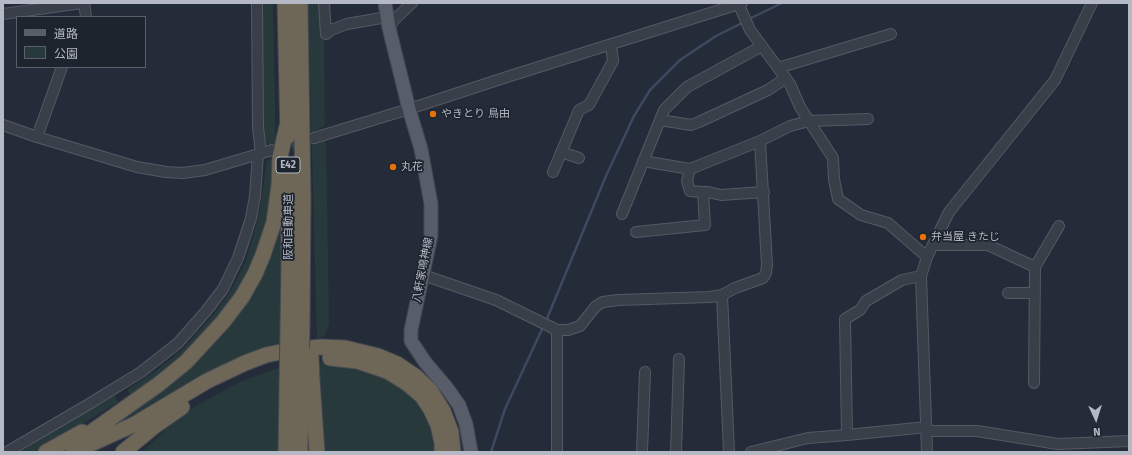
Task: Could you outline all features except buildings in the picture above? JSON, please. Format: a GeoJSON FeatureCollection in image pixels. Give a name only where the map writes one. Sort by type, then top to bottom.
{"type":"FeatureCollection","features":[{"type":"Feature","properties":{"kind":"highway","name":"阪和自動車道"},"geometry":{"type":"LineString","coordinates":[[285,3],[289,254],[300,326]]}},
{"type":"Feature","properties":{"kind":"highway","name":"阪和自動車道"},"geometry":{"type":"LineString","coordinates":[[300,3],[303,200],[300,326],[300,452]]}},
{"type":"Feature","properties":{"kind":"highway"},"geometry":{"type":"LineString","coordinates":[[64,452],[173,373],[202,346],[235,306],[255,274],[267,247],[274,222],[279,185],[280,157],[287,126]]}},
{"type":"Feature","properties":{"kind":"highway"},"geometry":{"type":"LineString","coordinates":[[300,326],[300,382],[317,452]]}},
{"type":"Feature","properties":{"kind":"highway"},"geometry":{"type":"LineString","coordinates":[[87,452],[207,381],[256,358],[299,348],[321,347],[345,348],[368,353],[388,360],[406,369],[423,383],[433,394],[448,420],[453,452]]}},
{"type":"Feature","properties":{"kind":"highway"},"geometry":{"type":"LineString","coordinates":[[123,451],[167,417],[227,381],[254,370],[277,363],[298,358],[320,357],[345,359],[367,364],[389,372],[408,384],[422,396],[430,408],[438,425],[442,443],[442,452]]}},
{"type":"Feature","properties":{"kind":"highway","name":"阪和自動車道"},"geometry":{"type":"LineString","coordinates":[[286,452],[300,382]]}},
{"type":"Feature","properties":{"kind":"highway"},"geometry":{"type":"LineString","coordinates":[[46,452],[142,396]]}},
{"type":"Feature","properties":{"kind":"highway"},"geometry":{"type":"LineString","coordinates":[[73,452],[135,424]]}},
{"type":"Feature","properties":{"kind":"main road","name":"八軒家鳴神線"},"geometry":{"type":"LineString","coordinates":[[385,3],[388,23],[409,109],[421,149],[431,204],[431,236],[411,330],[411,340],[425,362],[459,405],[466,424],[471,452]]}},
{"type":"Feature","properties":{"kind":"street"},"geometry":{"type":"LineString","coordinates":[[3,14],[83,3],[86,16]]}},
{"type":"Feature","properties":{"kind":"street"},"geometry":{"type":"LineString","coordinates":[[7,452],[146,369],[178,343],[223,289],[238,258],[251,218],[260,154],[258,127],[256,3]]}},
{"type":"Feature","properties":{"kind":"street"},"geometry":{"type":"LineString","coordinates":[[324,3],[326,34],[331,30],[347,24],[388,23],[394,20],[412,3]]}},
{"type":"Feature","properties":{"kind":"street"},"geometry":{"type":"LineString","coordinates":[[314,138],[740,3],[750,30],[790,84],[800,107],[833,158],[834,179],[838,199],[860,215],[888,223],[927,257]]}},
{"type":"Feature","properties":{"kind":"street"},"geometry":{"type":"LineString","coordinates":[[927,452],[921,276],[927,257],[949,212],[1055,80],[1075,35],[1092,3]]}},
{"type":"Feature","properties":{"kind":"street"},"geometry":{"type":"LineString","coordinates":[[778,68],[891,34]]}},
{"type":"Feature","properties":{"kind":"street"},"geometry":{"type":"LineString","coordinates":[[553,172],[578,110],[589,104],[613,61],[611,45]]}},
{"type":"Feature","properties":{"kind":"street"},"geometry":{"type":"LineString","coordinates":[[622,214],[664,110],[687,87],[762,46]]}},
{"type":"Feature","properties":{"kind":"street"},"geometry":{"type":"LineString","coordinates":[[37,137],[62,68]]}},
{"type":"Feature","properties":{"kind":"street"},"geometry":{"type":"LineString","coordinates":[[660,120],[691,125],[768,90],[786,78]]}},
{"type":"Feature","properties":{"kind":"street"},"geometry":{"type":"LineString","coordinates":[[643,161],[690,169],[760,141],[790,126],[809,121],[868,119]]}},
{"type":"Feature","properties":{"kind":"street"},"geometry":{"type":"LineString","coordinates":[[3,125],[37,137],[137,167],[176,173],[205,170],[272,150]]}},
{"type":"Feature","properties":{"kind":"street"},"geometry":{"type":"LineString","coordinates":[[423,275],[496,300],[557,330],[568,330],[580,326],[596,306],[603,302],[618,300],[710,297],[722,295],[735,288],[763,278],[768,266],[760,141]]}},
{"type":"Feature","properties":{"kind":"street"},"geometry":{"type":"LineString","coordinates":[[561,152],[579,158]]}},
{"type":"Feature","properties":{"kind":"street"},"geometry":{"type":"LineString","coordinates":[[690,169],[687,181],[690,191],[708,192],[721,195],[764,192]]}},
{"type":"Feature","properties":{"kind":"street"},"geometry":{"type":"LineString","coordinates":[[636,232],[705,225],[703,192]]}},
{"type":"Feature","properties":{"kind":"street"},"geometry":{"type":"LineString","coordinates":[[1034,383],[1035,267],[1059,226]]}},
{"type":"Feature","properties":{"kind":"street"},"geometry":{"type":"LineString","coordinates":[[933,245],[988,245],[1035,267]]}},
{"type":"Feature","properties":{"kind":"street"},"geometry":{"type":"LineString","coordinates":[[847,435],[845,319],[860,310],[866,300],[896,283],[902,280],[921,276]]}},
{"type":"Feature","properties":{"kind":"street"},"geometry":{"type":"LineString","coordinates":[[1008,293],[1035,293]]}},
{"type":"Feature","properties":{"kind":"street"},"geometry":{"type":"LineString","coordinates":[[722,295],[729,452]]}},
{"type":"Feature","properties":{"kind":"street"},"geometry":{"type":"LineString","coordinates":[[557,330],[557,452]]}},
{"type":"Feature","properties":{"kind":"street"},"geometry":{"type":"LineString","coordinates":[[676,452],[679,359]]}},
{"type":"Feature","properties":{"kind":"street"},"geometry":{"type":"LineString","coordinates":[[642,452],[645,372]]}},
{"type":"Feature","properties":{"kind":"street"},"geometry":{"type":"LineString","coordinates":[[751,452],[808,438],[927,429],[977,431],[1058,444],[1129,441]]}},
{"type":"Feature","properties":{"kind":"green space"},"geometry":{"type":"Polygon","coordinates":[[[261,3],[273,3],[276,158],[270,214],[249,276],[194,348],[132,396],[128,392],[128,389],[156,371],[183,349],[219,308],[234,285],[245,263],[260,209],[267,161],[272,159],[272,144],[264,141],[261,3]]]}},
{"type":"Feature","properties":{"kind":"green space"},"geometry":{"type":"Polygon","coordinates":[[[308,3],[322,3],[324,39],[325,125],[314,132],[314,142],[326,140],[329,324],[325,335],[317,338],[308,3]]]}},
{"type":"Feature","properties":{"kind":"green space"},"geometry":{"type":"Polygon","coordinates":[[[282,212],[280,347],[161,401],[119,422],[211,343],[282,212]]]}},
{"type":"Feature","properties":{"kind":"green space"},"geometry":{"type":"Polygon","coordinates":[[[318,363],[340,363],[387,377],[413,396],[428,422],[435,452],[323,452],[318,363]]]}},
{"type":"Feature","properties":{"kind":"green space"},"geometry":{"type":"Polygon","coordinates":[[[280,367],[279,452],[142,452],[169,426],[196,406],[240,382],[280,367]]]}},
{"type":"Feature","properties":{"kind":"green space"},"geometry":{"type":"Polygon","coordinates":[[[114,396],[118,402],[35,452],[21,452],[68,421],[93,409],[114,396]]]}},
{"type":"Feature","properties":{"kind":"waterway"},"geometry":{"type":"LineString","coordinates":[[749,19],[782,3]]}},
{"type":"Feature","properties":{"kind":"waterway"},"geometry":{"type":"LineString","coordinates":[[546,321],[606,176],[634,116],[650,90],[680,60],[716,36],[744,22]]}},
{"type":"Feature","properties":{"kind":"waterway"},"geometry":{"type":"LineString","coordinates":[[491,452],[505,409],[544,325]]}},
{"type":"Feature","properties":{"kind":"tunnel"},"geometry":{"type":"LineString","coordinates":[[277,149],[308,139]]}},
{"type":"Feature","properties":{"kind":"place","name":"やきとり 鳥由"},"geometry":{"type":"Point","coordinates":[433,114]}},
{"type":"Feature","properties":{"kind":"place","name":"丸花"},"geometry":{"type":"Point","coordinates":[393,167]}},
{"type":"Feature","properties":{"kind":"place","name":"弁当屋 きたじ"},"geometry":{"type":"Point","coordinates":[923,237]}}]}
